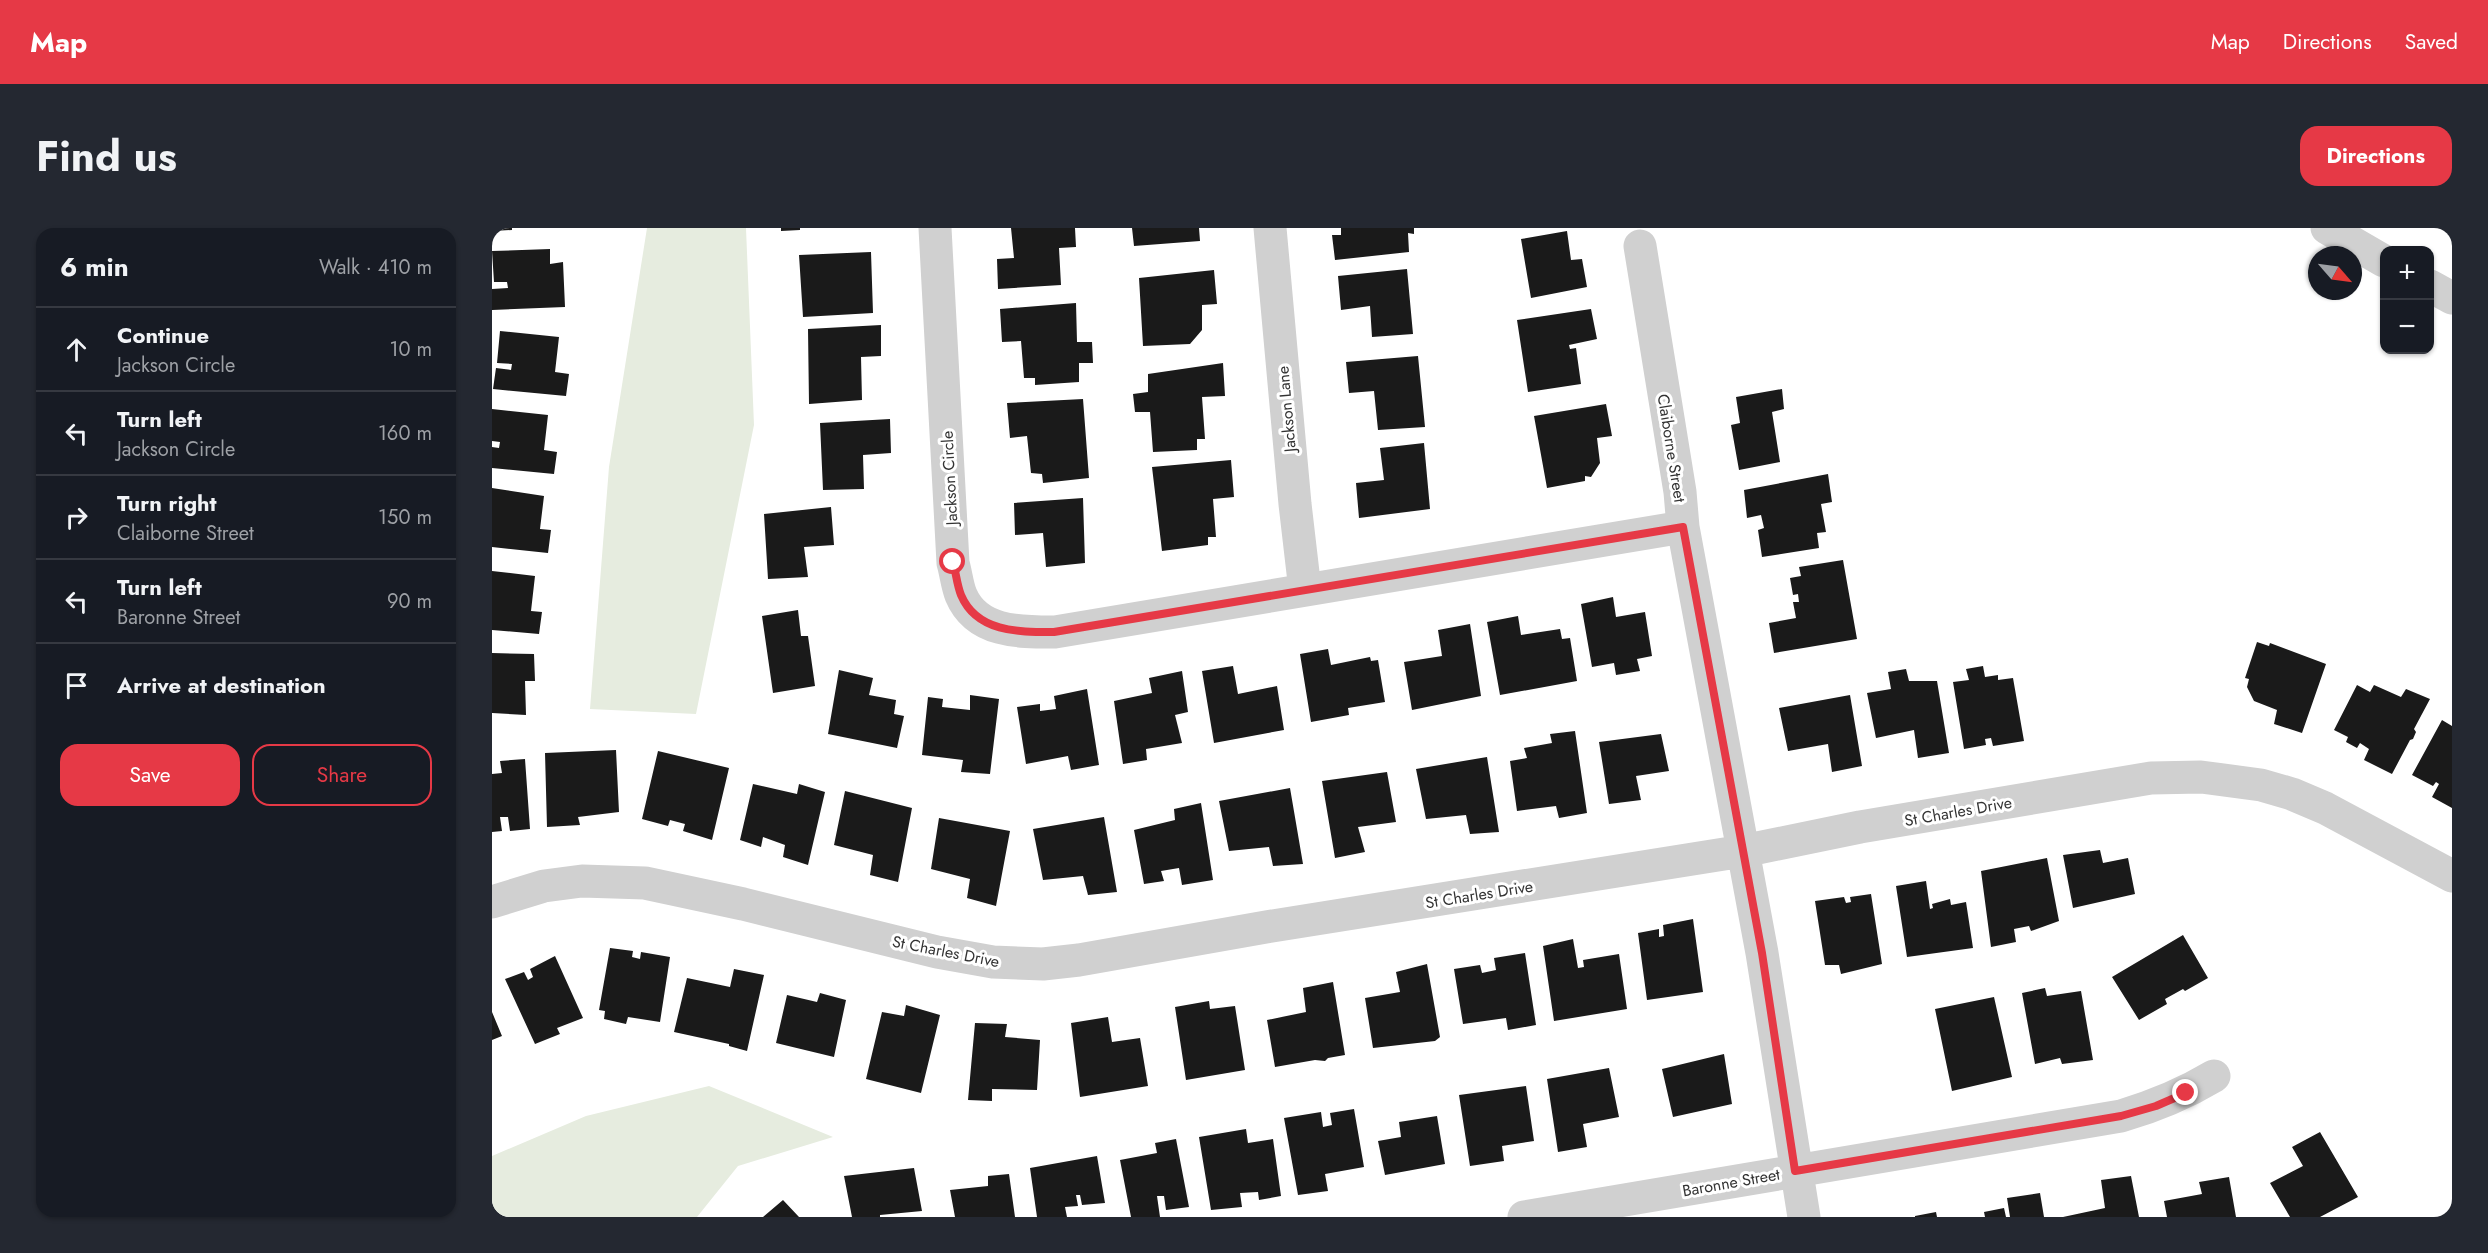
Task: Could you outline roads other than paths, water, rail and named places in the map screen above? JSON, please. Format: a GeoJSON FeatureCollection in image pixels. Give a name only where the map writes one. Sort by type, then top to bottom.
{"type":"FeatureCollection","features":[{"type":"Feature","properties":{"kind":"street","name":"Jackson Circle"},"geometry":{"type":"LineString","coordinates":[[935,228],[953,562],[961,596],[977,617],[993,626],[1009,630],[1054,632],[1683,527]]}},
{"type":"Feature","properties":{"kind":"street","name":"Jackson Lane"},"geometry":{"type":"LineString","coordinates":[[1270,228],[1305,590]]}},
{"type":"Feature","properties":{"kind":"street"},"geometry":{"type":"LineString","coordinates":[[2327,228],[2380,258]]}},
{"type":"Feature","properties":{"kind":"street","name":"Claiborne Street"},"geometry":{"type":"LineString","coordinates":[[1640,246],[1680,492],[1683,527],[1762,953],[1804,1217]]}},
{"type":"Feature","properties":{"kind":"street"},"geometry":{"type":"LineString","coordinates":[[2434,288],[2452,298]]}},
{"type":"Feature","properties":{"kind":"street","name":"St Charles Drive"},"geometry":{"type":"LineString","coordinates":[[492,903],[544,886],[573,883],[645,884],[743,904],[938,952],[993,962],[1043,964],[1743,851],[1860,827],[2151,778],[2201,777],[2261,785],[2292,794],[2325,808],[2452,876]]}},
{"type":"Feature","properties":{"kind":"street","name":"Baronne Street"},"geometry":{"type":"LineString","coordinates":[[1524,1217],[2121,1116],[2156,1106],[2186,1093],[2214,1076]]}}]}
